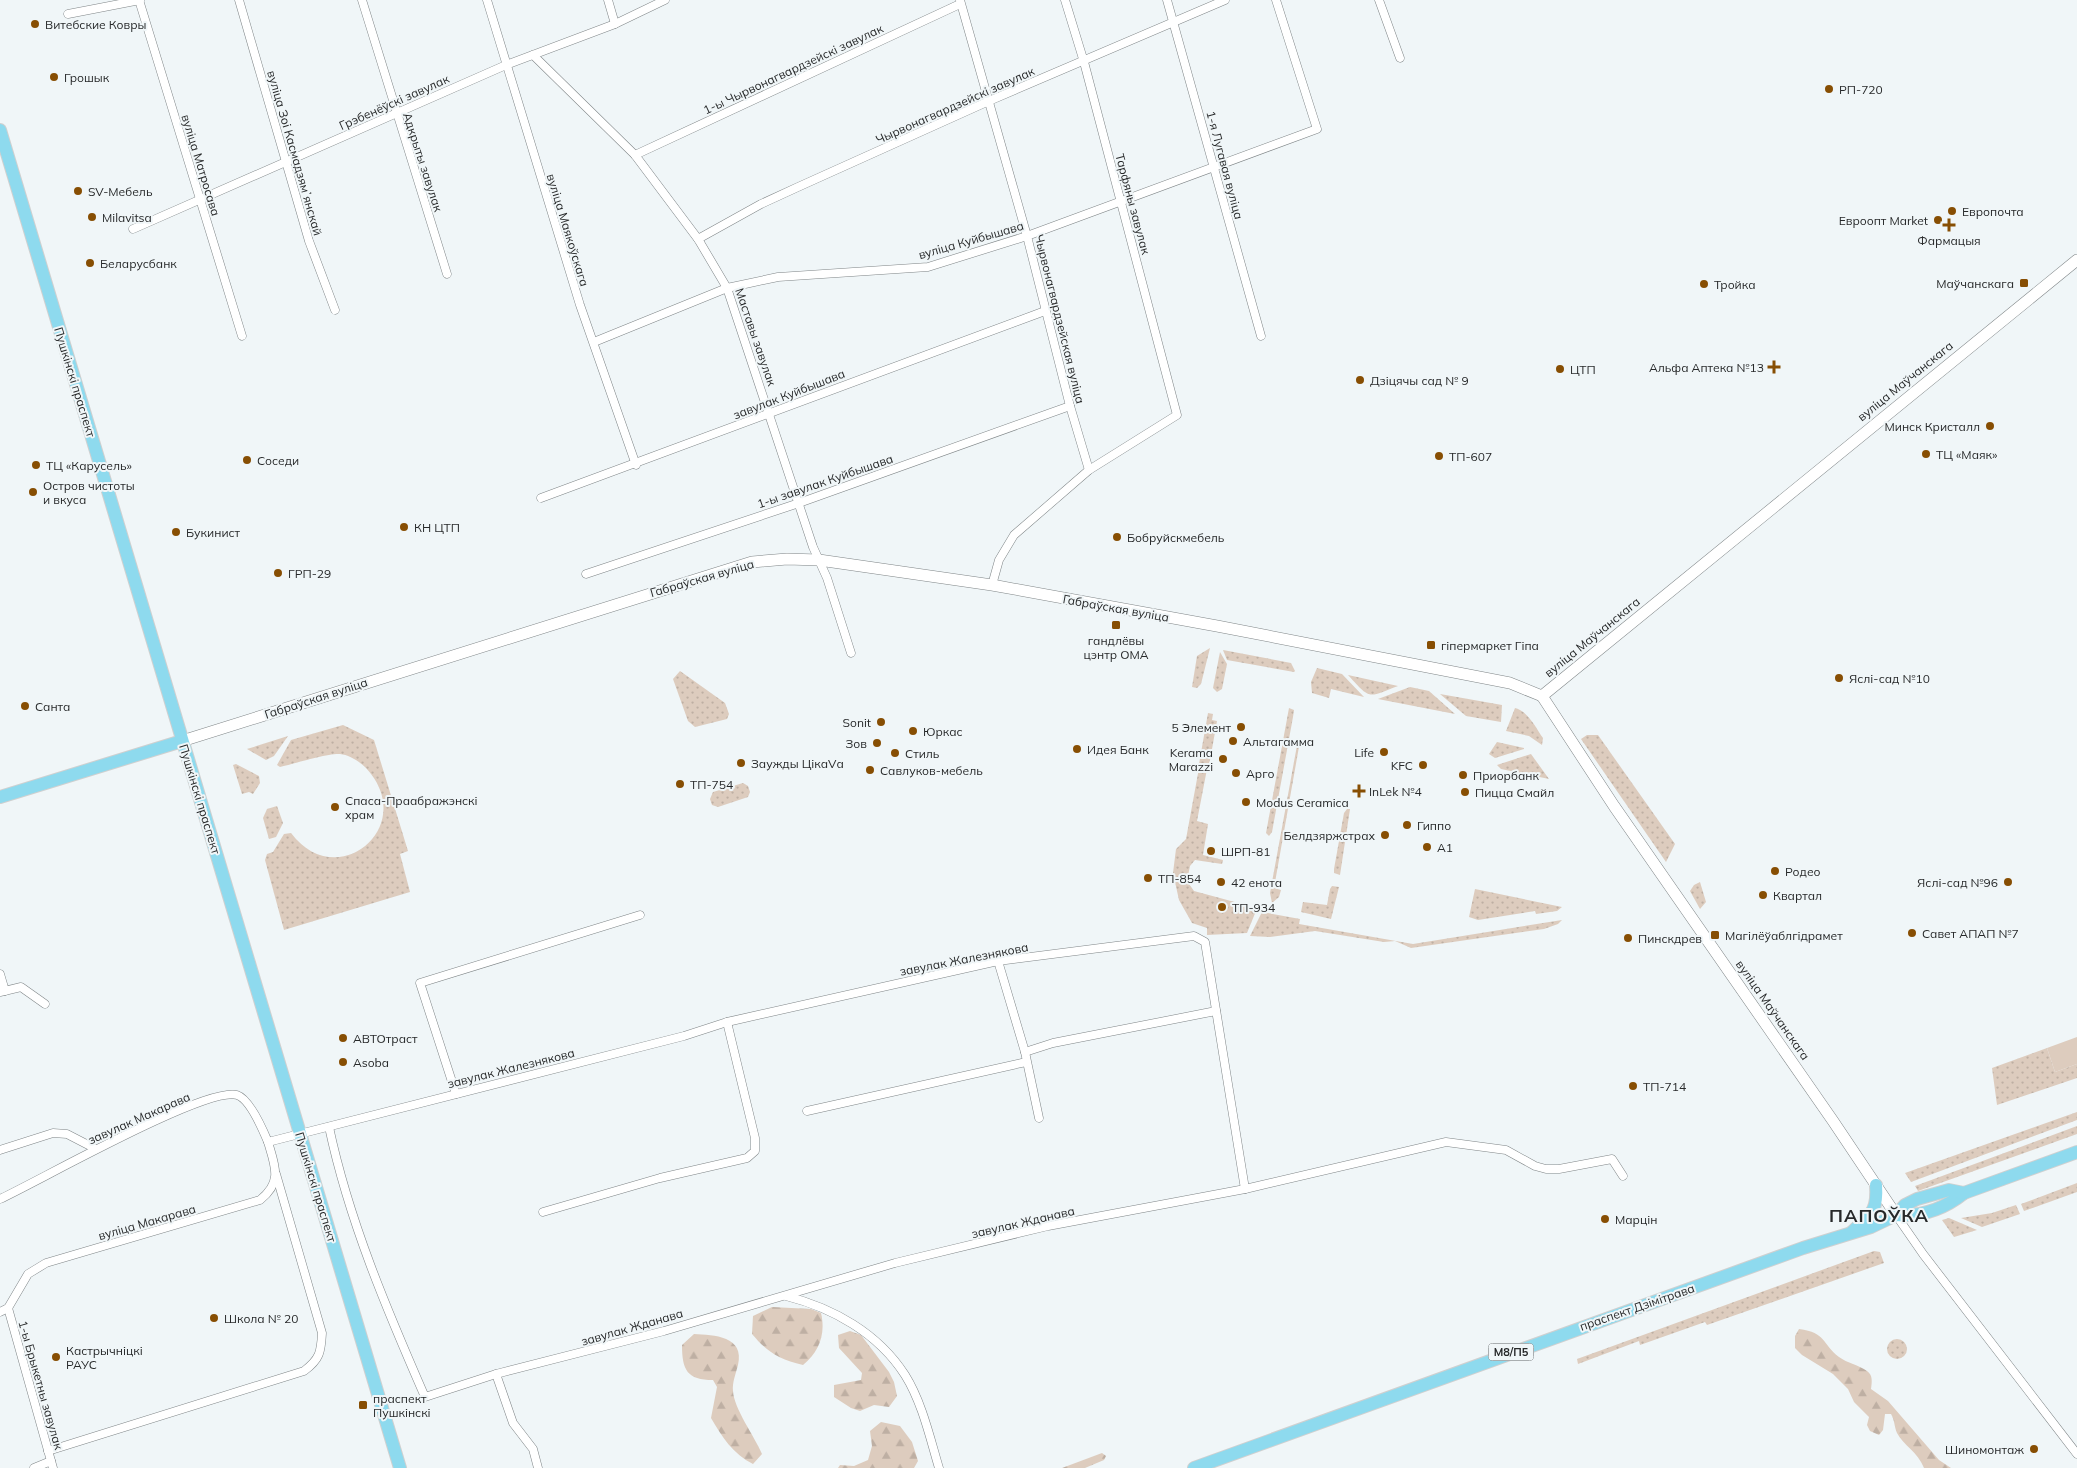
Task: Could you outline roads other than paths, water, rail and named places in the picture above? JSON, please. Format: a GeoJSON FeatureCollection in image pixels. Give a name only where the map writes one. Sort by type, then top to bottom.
{"type":"FeatureCollection","features":[{"type":"Feature","properties":{"kind":"main road","name":"Пушкінскі праспект"},"geometry":{"type":"LineString","coordinates":[[0,130],[400,1468]]}},
{"type":"Feature","properties":{"kind":"main road","name":"вуліца Маўчанскага"},"geometry":{"type":"LineString","coordinates":[[1896,1215],[1614,806],[1542,696],[2077,260]]}},
{"type":"Feature","properties":{"kind":"main road","name":"Габраўская вуліца"},"geometry":{"type":"LineString","coordinates":[[0,798],[752,562],[787,559],[819,560],[992,585],[1217,626],[1510,683],[1542,696]]}},
{"type":"Feature","properties":{"kind":"main road","name":"праспект Дзімітрава"},"geometry":{"type":"LineString","coordinates":[[1194,1468],[1558,1335],[1870,1227],[1896,1215],[1905,1205],[1917,1199],[1949,1190],[1964,1193],[2077,1152]]}},
{"type":"Feature","properties":{"kind":"main road"},"geometry":{"type":"LineString","coordinates":[[1850,1233],[1872,1214],[1876,1207],[1876,1185]]}},
{"type":"Feature","properties":{"kind":"street"},"geometry":{"type":"LineString","coordinates":[[68,14],[140,0]]}},
{"type":"Feature","properties":{"kind":"street","name":"вуліца Матросава"},"geometry":{"type":"LineString","coordinates":[[140,0],[242,336]]}},
{"type":"Feature","properties":{"kind":"street","name":"вуліца Зоі Касмадзямʼянскай"},"geometry":{"type":"LineString","coordinates":[[239,0],[309,241],[334,310]]}},
{"type":"Feature","properties":{"kind":"street","name":"Адкрыты завулак"},"geometry":{"type":"LineString","coordinates":[[362,0],[447,274]]}},
{"type":"Feature","properties":{"kind":"street","name":"вуліца Маякоўскага"},"geometry":{"type":"LineString","coordinates":[[486,0],[580,305],[636,465]]}},
{"type":"Feature","properties":{"kind":"street"},"geometry":{"type":"LineString","coordinates":[[608,0],[615,24]]}},
{"type":"Feature","properties":{"kind":"street","name":"Грэбенёўскі завулак"},"geometry":{"type":"LineString","coordinates":[[133,229],[506,65],[615,24],[665,0]]}},
{"type":"Feature","properties":{"kind":"street","name":"Тарфяны завулак"},"geometry":{"type":"LineString","coordinates":[[1065,0],[1084,62],[1177,415],[1090,470]]}},
{"type":"Feature","properties":{"kind":"street","name":"1-я Лугавая вуліца"},"geometry":{"type":"LineString","coordinates":[[1167,0],[1261,336]]}},
{"type":"Feature","properties":{"kind":"street","name":"Чырвонагвардзейскі завулак"},"geometry":{"type":"LineString","coordinates":[[698,239],[790,190],[989,101],[1226,0]]}},
{"type":"Feature","properties":{"kind":"street","name":"вуліца Куйбышава"},"geometry":{"type":"LineString","coordinates":[[594,342],[727,288],[778,278],[928,267],[1027,236],[1214,165],[1317,129],[1276,0]]}},
{"type":"Feature","properties":{"kind":"street"},"geometry":{"type":"LineString","coordinates":[[1379,0],[1400,58]]}},
{"type":"Feature","properties":{"kind":"street","name":"Чырвонагвардзейская вуліца"},"geometry":{"type":"LineString","coordinates":[[960,2],[1027,236],[1070,406],[1090,470]]}},
{"type":"Feature","properties":{"kind":"street","name":"1-ы Чырвонагвардзейскі завулак"},"geometry":{"type":"LineString","coordinates":[[635,155],[960,2]]}},
{"type":"Feature","properties":{"kind":"street","name":"Маставы завулак"},"geometry":{"type":"LineString","coordinates":[[533,55],[635,155],[698,239],[727,288],[799,503],[819,560],[828,578],[851,653]]}},
{"type":"Feature","properties":{"kind":"street","name":"завулак Куйбышава"},"geometry":{"type":"LineString","coordinates":[[541,498],[636,465],[769,413],[1045,311]]}},
{"type":"Feature","properties":{"kind":"street","name":"1-ы завулак Куйбышава"},"geometry":{"type":"LineString","coordinates":[[586,574],[799,503],[1070,406]]}},
{"type":"Feature","properties":{"kind":"street"},"geometry":{"type":"LineString","coordinates":[[992,585],[998,560],[1014,535],[1090,470]]}},
{"type":"Feature","properties":{"kind":"street"},"geometry":{"type":"LineString","coordinates":[[456,1094],[420,983],[640,916]]}},
{"type":"Feature","properties":{"kind":"street","name":"завулак Жалезнякова"},"geometry":{"type":"LineString","coordinates":[[300,1136],[684,1036],[728,1022],[998,961],[1194,936],[1205,942],[1216,1011]]}},
{"type":"Feature","properties":{"kind":"street"},"geometry":{"type":"LineString","coordinates":[[998,961],[1024,1052],[1040,1118]]}},
{"type":"Feature","properties":{"kind":"street"},"geometry":{"type":"LineString","coordinates":[[0,974],[3,991],[20,986],[45,1004]]}},
{"type":"Feature","properties":{"kind":"street"},"geometry":{"type":"LineString","coordinates":[[1024,1052],[1053,1042],[1216,1011],[1245,1189]]}},
{"type":"Feature","properties":{"kind":"street"},"geometry":{"type":"LineString","coordinates":[[543,1212],[660,1178],[747,1158],[755,1151],[755,1138],[728,1022]]}},
{"type":"Feature","properties":{"kind":"street"},"geometry":{"type":"LineString","coordinates":[[807,1111],[1026,1062]]}},
{"type":"Feature","properties":{"kind":"street","name":"завулак Макарава"},"geometry":{"type":"LineString","coordinates":[[0,1199],[96,1149],[177,1111],[229,1094],[240,1096],[248,1104],[268,1142]]}},
{"type":"Feature","properties":{"kind":"street","name":"завулак Жданава"},"geometry":{"type":"LineString","coordinates":[[329,1127],[338,1165],[377,1286],[425,1397],[496,1374],[664,1331],[894,1263],[1048,1226],[1245,1189],[1446,1142],[1506,1150],[1535,1166],[1546,1168],[1559,1169],[1612,1159],[1623,1176]]}},
{"type":"Feature","properties":{"kind":"street"},"geometry":{"type":"LineString","coordinates":[[0,1150],[54,1133],[67,1134],[96,1149]]}},
{"type":"Feature","properties":{"kind":"street"},"geometry":{"type":"LineString","coordinates":[[48,1451],[304,1371],[316,1362],[321,1349],[322,1333],[268,1142],[300,1136]]}},
{"type":"Feature","properties":{"kind":"street","name":"вуліца Макарава"},"geometry":{"type":"LineString","coordinates":[[8,1308],[28,1274],[46,1263],[260,1200],[268,1194],[276,1174]]}},
{"type":"Feature","properties":{"kind":"street"},"geometry":{"type":"LineString","coordinates":[[1896,1215],[1923,1254],[2077,1454]]}},
{"type":"Feature","properties":{"kind":"street"},"geometry":{"type":"LineString","coordinates":[[786,1295],[818,1305],[849,1321],[893,1359],[905,1375],[912,1390],[940,1468]]}},
{"type":"Feature","properties":{"kind":"street"},"geometry":{"type":"LineString","coordinates":[[0,1312],[8,1308]]}},
{"type":"Feature","properties":{"kind":"street","name":"1-ы Брыкетны завулак"},"geometry":{"type":"LineString","coordinates":[[8,1308],[52,1465]]}},
{"type":"Feature","properties":{"kind":"street"},"geometry":{"type":"LineString","coordinates":[[496,1374],[513,1422],[532,1448],[538,1468]]}},
{"type":"Feature","properties":{"kind":"street"},"geometry":{"type":"LineString","coordinates":[[34,1468],[52,1465]]}},
{"type":"Feature","properties":{"kind":"place","name":"Витебские Ковры"},"geometry":{"type":"Point","coordinates":[35,24]}},
{"type":"Feature","properties":{"kind":"place","name":"Грошык"},"geometry":{"type":"Point","coordinates":[54,77]}},
{"type":"Feature","properties":{"kind":"place","name":"РП-720"},"geometry":{"type":"Point","coordinates":[1829,89]}},
{"type":"Feature","properties":{"kind":"place","name":"SV-Мебель"},"geometry":{"type":"Point","coordinates":[78,191]}},
{"type":"Feature","properties":{"kind":"place","name":"Европочта"},"geometry":{"type":"Point","coordinates":[1952,211]}},
{"type":"Feature","properties":{"kind":"place","name":"Milavitsa"},"geometry":{"type":"Point","coordinates":[92,217]}},
{"type":"Feature","properties":{"kind":"place","name":"Евроопт Market"},"geometry":{"type":"Point","coordinates":[1938,220]}},
{"type":"Feature","properties":{"kind":"place","name":"Фармацыя"},"geometry":{"type":"Point","coordinates":[1949,225]}},
{"type":"Feature","properties":{"kind":"place","name":"Беларусбанк"},"geometry":{"type":"Point","coordinates":[90,263]}},
{"type":"Feature","properties":{"kind":"place","name":"Маўчанскага"},"geometry":{"type":"Point","coordinates":[2024,283]}},
{"type":"Feature","properties":{"kind":"place","name":"Тройка"},"geometry":{"type":"Point","coordinates":[1704,284]}},
{"type":"Feature","properties":{"kind":"place","name":"Альфа Аптека №13"},"geometry":{"type":"Point","coordinates":[1774,367]}},
{"type":"Feature","properties":{"kind":"place","name":"ЦТП"},"geometry":{"type":"Point","coordinates":[1560,369]}},
{"type":"Feature","properties":{"kind":"place","name":"Дзіцячы сад № 9"},"geometry":{"type":"Point","coordinates":[1360,380]}},
{"type":"Feature","properties":{"kind":"place","name":"Минск Кристалл"},"geometry":{"type":"Point","coordinates":[1990,426]}},
{"type":"Feature","properties":{"kind":"place","name":"ТЦ «Маяк»"},"geometry":{"type":"Point","coordinates":[1926,454]}},
{"type":"Feature","properties":{"kind":"place","name":"ТП-607"},"geometry":{"type":"Point","coordinates":[1439,456]}},
{"type":"Feature","properties":{"kind":"place","name":"Соседи"},"geometry":{"type":"Point","coordinates":[247,460]}},
{"type":"Feature","properties":{"kind":"place","name":"ТЦ «Карусель»"},"geometry":{"type":"Point","coordinates":[36,465]}},
{"type":"Feature","properties":{"kind":"place","name":"Остров чистоты и вкуса"},"geometry":{"type":"Point","coordinates":[33,492]}},
{"type":"Feature","properties":{"kind":"place","name":"КН ЦТП"},"geometry":{"type":"Point","coordinates":[404,527]}},
{"type":"Feature","properties":{"kind":"place","name":"Букинист"},"geometry":{"type":"Point","coordinates":[176,532]}},
{"type":"Feature","properties":{"kind":"place","name":"Бобруйскмебель"},"geometry":{"type":"Point","coordinates":[1117,537]}},
{"type":"Feature","properties":{"kind":"place","name":"ГРП-29"},"geometry":{"type":"Point","coordinates":[278,573]}},
{"type":"Feature","properties":{"kind":"place","name":"гандлёвы цэнтр ОМА"},"geometry":{"type":"Point","coordinates":[1116,625]}},
{"type":"Feature","properties":{"kind":"place","name":"гіпермаркет Гіпа"},"geometry":{"type":"Point","coordinates":[1431,645]}},
{"type":"Feature","properties":{"kind":"place","name":"Яслі-сад №10"},"geometry":{"type":"Point","coordinates":[1839,678]}},
{"type":"Feature","properties":{"kind":"place","name":"Санта"},"geometry":{"type":"Point","coordinates":[25,706]}},
{"type":"Feature","properties":{"kind":"place","name":"Sonit"},"geometry":{"type":"Point","coordinates":[881,722]}},
{"type":"Feature","properties":{"kind":"place","name":"5 Элемент"},"geometry":{"type":"Point","coordinates":[1241,727]}},
{"type":"Feature","properties":{"kind":"place","name":"Юркас"},"geometry":{"type":"Point","coordinates":[913,731]}},
{"type":"Feature","properties":{"kind":"place","name":"Альтагамма"},"geometry":{"type":"Point","coordinates":[1233,741]}},
{"type":"Feature","properties":{"kind":"place","name":"Зов"},"geometry":{"type":"Point","coordinates":[877,743]}},
{"type":"Feature","properties":{"kind":"place","name":"Идея Банк"},"geometry":{"type":"Point","coordinates":[1077,749]}},
{"type":"Feature","properties":{"kind":"place","name":"Life"},"geometry":{"type":"Point","coordinates":[1384,752]}},
{"type":"Feature","properties":{"kind":"place","name":"Стиль"},"geometry":{"type":"Point","coordinates":[895,753]}},
{"type":"Feature","properties":{"kind":"place","name":"Kerama Marazzi"},"geometry":{"type":"Point","coordinates":[1223,759]}},
{"type":"Feature","properties":{"kind":"place","name":"Заужды ЦікаVа"},"geometry":{"type":"Point","coordinates":[741,763]}},
{"type":"Feature","properties":{"kind":"place","name":"KFC"},"geometry":{"type":"Point","coordinates":[1423,765]}},
{"type":"Feature","properties":{"kind":"place","name":"Савлуков-мебель"},"geometry":{"type":"Point","coordinates":[870,770]}},
{"type":"Feature","properties":{"kind":"place","name":"Арго"},"geometry":{"type":"Point","coordinates":[1236,773]}},
{"type":"Feature","properties":{"kind":"place","name":"Приорбанк"},"geometry":{"type":"Point","coordinates":[1463,775]}},
{"type":"Feature","properties":{"kind":"place","name":"ТП-754"},"geometry":{"type":"Point","coordinates":[680,784]}},
{"type":"Feature","properties":{"kind":"place","name":"InLek №4"},"geometry":{"type":"Point","coordinates":[1359,791]}},
{"type":"Feature","properties":{"kind":"place","name":"Пицца Смайл"},"geometry":{"type":"Point","coordinates":[1465,792]}},
{"type":"Feature","properties":{"kind":"place","name":"Modus Ceramica"},"geometry":{"type":"Point","coordinates":[1246,802]}},
{"type":"Feature","properties":{"kind":"place","name":"Спаса-Праабражэнскі храм"},"geometry":{"type":"Point","coordinates":[335,807]}},
{"type":"Feature","properties":{"kind":"place","name":"Гиппо"},"geometry":{"type":"Point","coordinates":[1407,825]}},
{"type":"Feature","properties":{"kind":"place","name":"Белдзяржстрах"},"geometry":{"type":"Point","coordinates":[1385,835]}},
{"type":"Feature","properties":{"kind":"place","name":"A1"},"geometry":{"type":"Point","coordinates":[1427,847]}},
{"type":"Feature","properties":{"kind":"place","name":"ШРП-81"},"geometry":{"type":"Point","coordinates":[1211,851]}},
{"type":"Feature","properties":{"kind":"place","name":"Родео"},"geometry":{"type":"Point","coordinates":[1775,871]}},
{"type":"Feature","properties":{"kind":"place","name":"ТП-854"},"geometry":{"type":"Point","coordinates":[1148,878]}},
{"type":"Feature","properties":{"kind":"place","name":"42 енота"},"geometry":{"type":"Point","coordinates":[1221,882]}},
{"type":"Feature","properties":{"kind":"place","name":"Яслі-сад №96"},"geometry":{"type":"Point","coordinates":[2008,882]}},
{"type":"Feature","properties":{"kind":"place","name":"Квартал"},"geometry":{"type":"Point","coordinates":[1763,895]}},
{"type":"Feature","properties":{"kind":"place","name":"ТП-934"},"geometry":{"type":"Point","coordinates":[1222,907]}},
{"type":"Feature","properties":{"kind":"place","name":"Савет АПАП №7"},"geometry":{"type":"Point","coordinates":[1912,933]}},
{"type":"Feature","properties":{"kind":"place","name":"Магілёўаблгідрамет"},"geometry":{"type":"Point","coordinates":[1715,935]}},
{"type":"Feature","properties":{"kind":"place","name":"Пинскдрев"},"geometry":{"type":"Point","coordinates":[1628,938]}},
{"type":"Feature","properties":{"kind":"place","name":"АВТОтраст"},"geometry":{"type":"Point","coordinates":[343,1038]}},
{"type":"Feature","properties":{"kind":"place","name":"Asoba"},"geometry":{"type":"Point","coordinates":[343,1062]}},
{"type":"Feature","properties":{"kind":"place","name":"ТП-714"},"geometry":{"type":"Point","coordinates":[1633,1086]}},
{"type":"Feature","properties":{"kind":"place","name":"Марцін"},"geometry":{"type":"Point","coordinates":[1605,1219]}},
{"type":"Feature","properties":{"kind":"place","name":"Школа № 20"},"geometry":{"type":"Point","coordinates":[214,1318]}},
{"type":"Feature","properties":{"kind":"place","name":"Кастрычніцкі РАУС"},"geometry":{"type":"Point","coordinates":[56,1357]}},
{"type":"Feature","properties":{"kind":"place","name":"праспект Пушкінскі"},"geometry":{"type":"Point","coordinates":[363,1405]}},
{"type":"Feature","properties":{"kind":"place","name":"Шиномонтаж"},"geometry":{"type":"Point","coordinates":[2034,1449]}},
{"type":"Feature","properties":{"kind":"district","name":"ПАПОЎКА"},"geometry":{"type":"Point","coordinates":[1879,1215]}}]}
